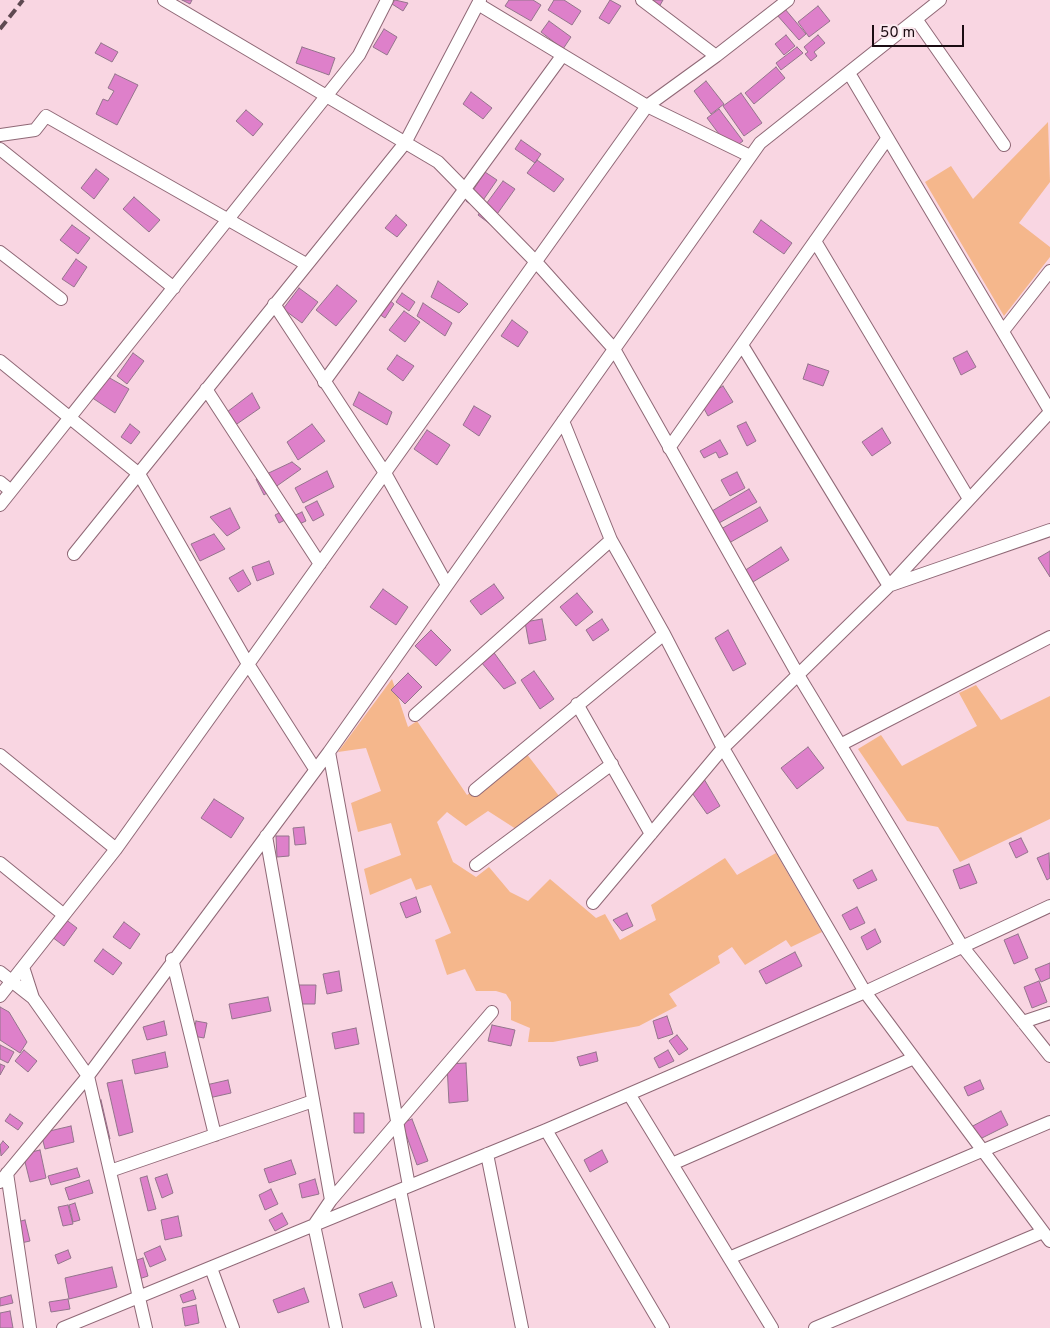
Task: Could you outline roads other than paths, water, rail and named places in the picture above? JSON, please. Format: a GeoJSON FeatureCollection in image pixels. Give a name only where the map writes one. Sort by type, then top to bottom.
{"type":"FeatureCollection","features":[{"type":"Feature","properties":{"kind":"street"},"geometry":{"type":"LineString","coordinates":[[164,0],[438,162],[536,262],[614,349],[797,673],[842,744],[962,946],[1050,1056]]}},
{"type":"Feature","properties":{"kind":"street"},"geometry":{"type":"LineString","coordinates":[[0,505],[360,55],[387,0]]}},
{"type":"Feature","properties":{"kind":"street"},"geometry":{"type":"LineString","coordinates":[[642,0],[716,56]]}},
{"type":"Feature","properties":{"kind":"street"},"geometry":{"type":"LineString","coordinates":[[0,996],[116,848],[647,106],[788,0]]}},
{"type":"Feature","properties":{"kind":"street"},"geometry":{"type":"LineString","coordinates":[[30,1328],[4,1177],[88,1076],[172,960],[329,752],[760,143],[940,0]]}},
{"type":"Feature","properties":{"kind":"street"},"geometry":{"type":"LineString","coordinates":[[74,554],[405,143],[479,2],[562,56],[647,106],[750,156]]}},
{"type":"Feature","properties":{"kind":"street"},"geometry":{"type":"LineString","coordinates":[[916,19],[1004,145]]}},
{"type":"Feature","properties":{"kind":"street"},"geometry":{"type":"LineString","coordinates":[[324,382],[562,56]]}},
{"type":"Feature","properties":{"kind":"street"},"geometry":{"type":"LineString","coordinates":[[594,903],[723,748],[797,673],[889,586],[1050,411],[850,73]]}},
{"type":"Feature","properties":{"kind":"street"},"geometry":{"type":"LineString","coordinates":[[0,135],[35,130],[46,116],[229,218],[306,264]]}},
{"type":"Feature","properties":{"kind":"street"},"geometry":{"type":"LineString","coordinates":[[669,448],[887,138]]}},
{"type":"Feature","properties":{"kind":"street"},"geometry":{"type":"LineString","coordinates":[[0,150],[174,288]]}},
{"type":"Feature","properties":{"kind":"street"},"geometry":{"type":"LineString","coordinates":[[815,241],[969,499]]}},
{"type":"Feature","properties":{"kind":"street"},"geometry":{"type":"LineString","coordinates":[[0,252],[61,299]]}},
{"type":"Feature","properties":{"kind":"street"},"geometry":{"type":"LineString","coordinates":[[1002,331],[1050,271]]}},
{"type":"Feature","properties":{"kind":"street"},"geometry":{"type":"LineString","coordinates":[[274,304],[385,473],[447,585]]}},
{"type":"Feature","properties":{"kind":"street"},"geometry":{"type":"LineString","coordinates":[[742,345],[889,586]]}},
{"type":"Feature","properties":{"kind":"street"},"geometry":{"type":"LineString","coordinates":[[0,361],[138,474],[248,664],[315,769]]}},
{"type":"Feature","properties":{"kind":"street"},"geometry":{"type":"LineString","coordinates":[[206,389],[320,564]]}},
{"type":"Feature","properties":{"kind":"street"},"geometry":{"type":"LineString","coordinates":[[563,421],[611,540],[664,634],[723,748],[865,992],[1046,1236],[815,1328]]}},
{"type":"Feature","properties":{"kind":"street"},"geometry":{"type":"LineString","coordinates":[[0,482],[11,491]]}},
{"type":"Feature","properties":{"kind":"street"},"geometry":{"type":"LineString","coordinates":[[889,586],[1050,530]]}},
{"type":"Feature","properties":{"kind":"street"},"geometry":{"type":"LineString","coordinates":[[415,714],[611,540]]}},
{"type":"Feature","properties":{"kind":"street"},"geometry":{"type":"LineString","coordinates":[[475,790],[664,634]]}},
{"type":"Feature","properties":{"kind":"street"},"geometry":{"type":"LineString","coordinates":[[842,744],[1050,637]]}},
{"type":"Feature","properties":{"kind":"street"},"geometry":{"type":"LineString","coordinates":[[577,704],[651,834]]}},
{"type":"Feature","properties":{"kind":"street"},"geometry":{"type":"LineString","coordinates":[[329,752],[396,1124],[428,1328]]}},
{"type":"Feature","properties":{"kind":"street"},"geometry":{"type":"LineString","coordinates":[[0,755],[116,848]]}},
{"type":"Feature","properties":{"kind":"street"},"geometry":{"type":"LineString","coordinates":[[476,864],[612,764]]}},
{"type":"Feature","properties":{"kind":"street"},"geometry":{"type":"LineString","coordinates":[[266,836],[331,1200]]}},
{"type":"Feature","properties":{"kind":"street"},"geometry":{"type":"LineString","coordinates":[[0,863],[64,915]]}},
{"type":"Feature","properties":{"kind":"street"},"geometry":{"type":"LineString","coordinates":[[63,1328],[546,1130],[865,992],[1050,906]]}},
{"type":"Feature","properties":{"kind":"street"},"geometry":{"type":"LineString","coordinates":[[172,960],[216,1135]]}},
{"type":"Feature","properties":{"kind":"street"},"geometry":{"type":"LineString","coordinates":[[23,967],[33,998]]}},
{"type":"Feature","properties":{"kind":"street"},"geometry":{"type":"LineString","coordinates":[[0,972],[33,998],[88,1076],[146,1328]]}},
{"type":"Feature","properties":{"kind":"street"},"geometry":{"type":"LineString","coordinates":[[336,1328],[314,1225],[331,1200],[492,1012]]}},
{"type":"Feature","properties":{"kind":"street"},"geometry":{"type":"LineString","coordinates":[[1023,1022],[1050,1013]]}},
{"type":"Feature","properties":{"kind":"street"},"geometry":{"type":"LineString","coordinates":[[672,1164],[914,1058]]}},
{"type":"Feature","properties":{"kind":"street"},"geometry":{"type":"LineString","coordinates":[[629,1094],[772,1328]]}},
{"type":"Feature","properties":{"kind":"street"},"geometry":{"type":"LineString","coordinates":[[110,1171],[313,1101]]}},
{"type":"Feature","properties":{"kind":"street"},"geometry":{"type":"LineString","coordinates":[[729,1258],[1050,1122]]}},
{"type":"Feature","properties":{"kind":"street"},"geometry":{"type":"LineString","coordinates":[[546,1130],[663,1328]]}},
{"type":"Feature","properties":{"kind":"street"},"geometry":{"type":"LineString","coordinates":[[487,1154],[522,1328]]}},
{"type":"Feature","properties":{"kind":"street"},"geometry":{"type":"LineString","coordinates":[[211,1268],[232,1328]]}},
{"type":"Feature","properties":{"kind":"railway"},"geometry":{"type":"LineString","coordinates":[[0,29],[23,0]]}}]}
